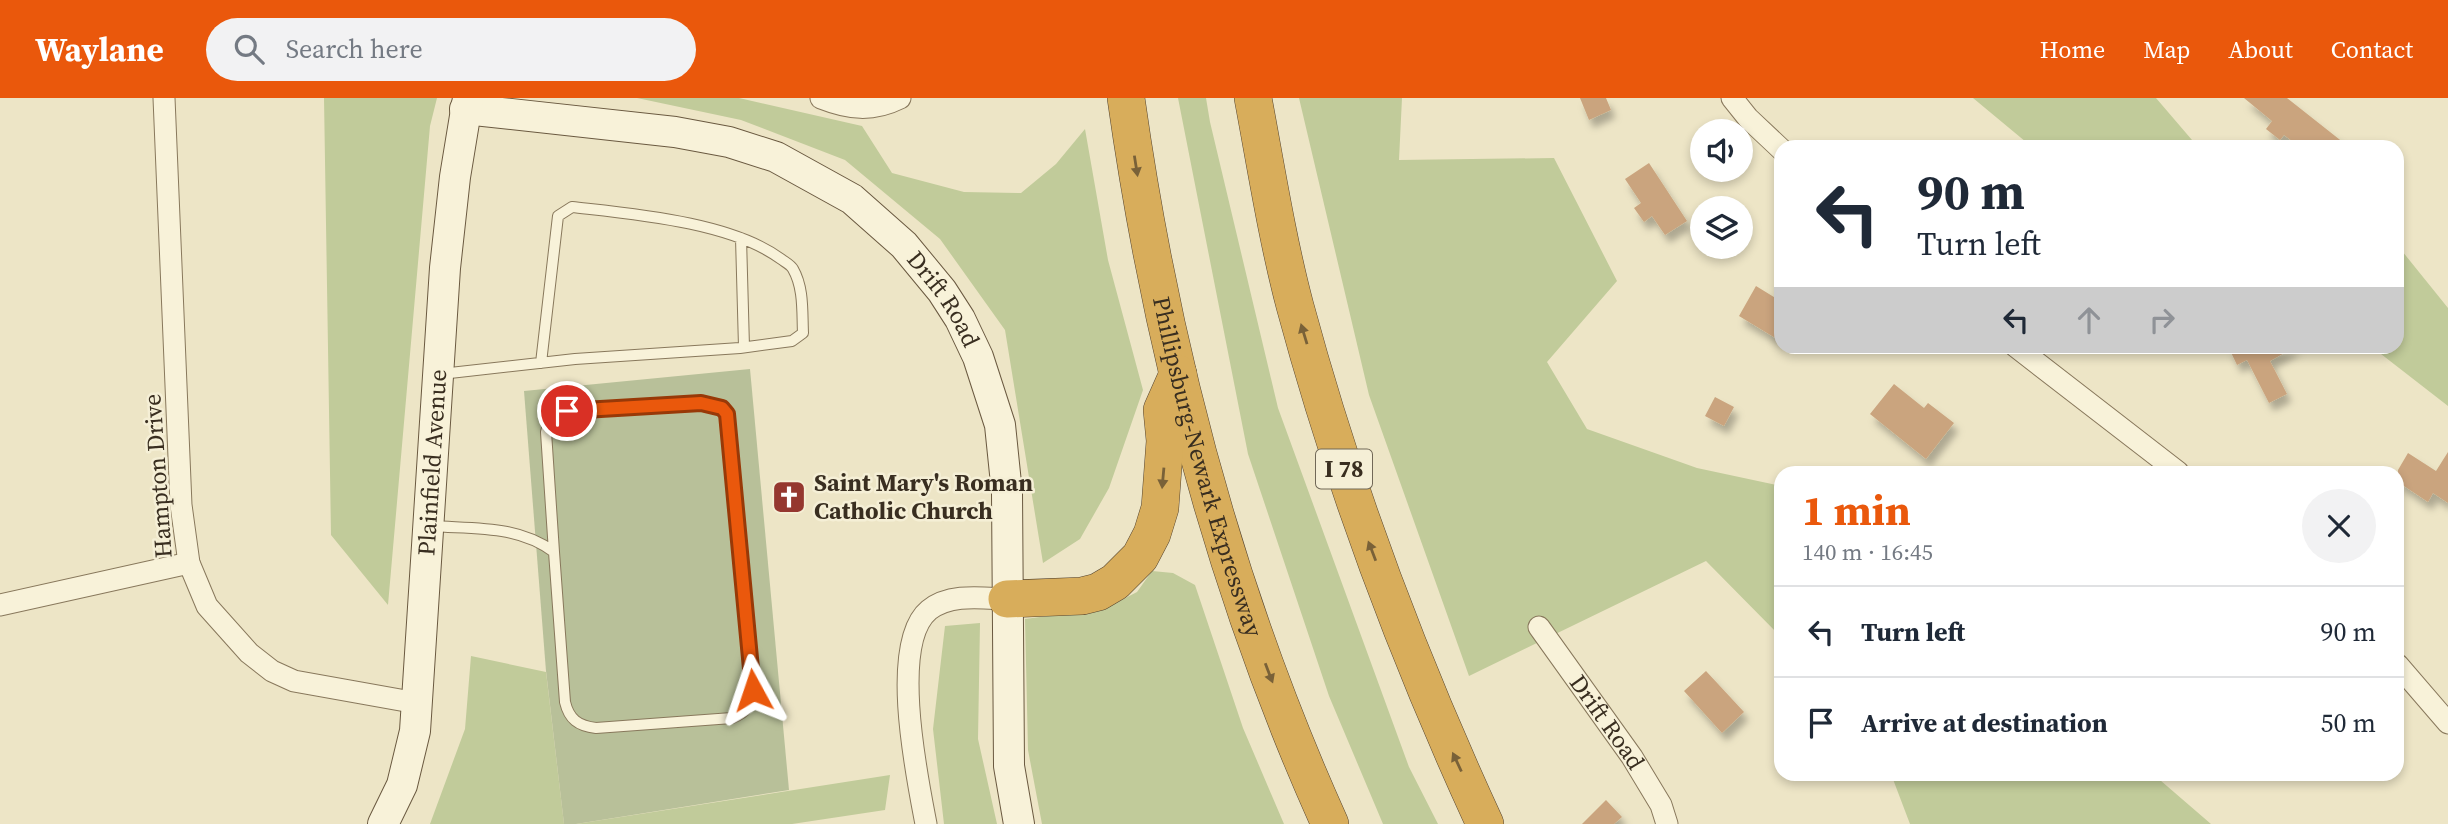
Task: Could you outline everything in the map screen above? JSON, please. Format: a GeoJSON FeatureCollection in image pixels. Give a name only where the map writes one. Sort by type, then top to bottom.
{"type":"FeatureCollection","features":[{"type":"Feature","properties":{"kind":"highway","name":"Phillipsburg-Newark Expressway"},"geometry":{"type":"LineString","coordinates":[[1126,98],[1153,264],[1178,374],[1220,528],[1258,643],[1311,782],[1330,824]]}},
{"type":"Feature","properties":{"kind":"highway","name":"I 78"},"geometry":{"type":"LineString","coordinates":[[1253,98],[1295,305],[1357,512],[1418,671],[1485,824]]}},
{"type":"Feature","properties":{"kind":"highway"},"geometry":{"type":"LineString","coordinates":[[1007,599],[1082,596],[1098,592],[1122,576],[1140,556],[1152,534],[1160,508],[1165,441],[1162,410],[1178,374]]}},
{"type":"Feature","properties":{"kind":"main road","name":"Plainfield Avenue"},"geometry":{"type":"LineString","coordinates":[[383,824],[402,785],[415,731],[445,268],[455,177],[467,104]]}},
{"type":"Feature","properties":{"kind":"main road","name":"Drift Road"},"geometry":{"type":"LineString","coordinates":[[467,104],[675,132],[729,142],[776,157],[852,199],[904,245],[942,291],[960,319],[990,390],[1000,425],[1007,493],[1009,765],[1018,824]]}},
{"type":"Feature","properties":{"kind":"street","name":"Hampton Drive"},"geometry":{"type":"LineString","coordinates":[[164,98],[181,505],[189,563],[207,606],[249,653],[272,671],[294,681],[417,703]]}},
{"type":"Feature","properties":{"kind":"street"},"geometry":{"type":"LineString","coordinates":[[821,98],[858,109],[885,105],[900,98]]}},
{"type":"Feature","properties":{"kind":"street"},"geometry":{"type":"LineString","coordinates":[[1732,98],[1748,118],[1774,142]]}},
{"type":"Feature","properties":{"kind":"street"},"geometry":{"type":"LineString","coordinates":[[2025,354],[2170,466]]}},
{"type":"Feature","properties":{"kind":"street"},"geometry":{"type":"LineString","coordinates":[[0,605],[189,563]]}},
{"type":"Feature","properties":{"kind":"street"},"geometry":{"type":"LineString","coordinates":[[926,824],[913,752],[908,675],[911,639],[929,610],[945,602],[963,597],[1007,599]]}},
{"type":"Feature","properties":{"kind":"street","name":"Drift Road"},"geometry":{"type":"LineString","coordinates":[[1539,627],[1632,757],[1661,805],[1667,824]]}},
{"type":"Feature","properties":{"kind":"street"},"geometry":{"type":"LineString","coordinates":[[2404,672],[2448,723]]}},
{"type":"Feature","properties":{"kind":"lane"},"geometry":{"type":"LineString","coordinates":[[439,375],[541,363],[792,341],[803,333],[802,295],[793,268],[771,252],[741,238],[680,223],[572,208],[558,216],[541,363]]}},
{"type":"Feature","properties":{"kind":"lane"},"geometry":{"type":"LineString","coordinates":[[741,238],[744,347]]}},
{"type":"Feature","properties":{"kind":"lane"},"geometry":{"type":"LineString","coordinates":[[701,403],[722,408],[727,414],[729,425],[752,677],[753,699],[748,708],[732,718],[596,728],[576,723],[568,714],[565,702],[554,552],[546,432],[551,418],[557,413],[580,410],[701,403]]}},
{"type":"Feature","properties":{"kind":"lane"},"geometry":{"type":"LineString","coordinates":[[429,526],[499,530],[520,534],[540,542],[554,552]]}},
{"type":"Feature","properties":{"kind":"green space"},"geometry":{"type":"Polygon","coordinates":[[[324,98],[437,98],[430,126],[388,605],[331,535],[324,98]]]}},
{"type":"Feature","properties":{"kind":"green space"},"geometry":{"type":"Polygon","coordinates":[[[637,98],[739,98],[862,126],[892,173],[964,192],[1021,193],[1056,164],[1085,129],[1108,260],[1143,390],[1109,488],[1080,539],[1043,563],[1005,330],[940,239],[845,160],[741,120],[637,98]]]}},
{"type":"Feature","properties":{"kind":"green space"},"geometry":{"type":"Polygon","coordinates":[[[1178,98],[1206,98],[1278,408],[1409,767],[1438,824],[1383,824],[1329,696],[1248,454],[1178,98]]]}},
{"type":"Feature","properties":{"kind":"green space"},"geometry":{"type":"Polygon","coordinates":[[[1299,98],[1402,98],[1399,160],[1554,158],[1617,281],[1547,362],[1587,429],[1697,468],[1774,484],[1774,630],[1706,561],[1469,676],[1369,395],[1299,98]]]}},
{"type":"Feature","properties":{"kind":"green space"},"geometry":{"type":"Polygon","coordinates":[[[1973,98],[2156,98],[2192,140],[2024,140],[1973,98]]]}},
{"type":"Feature","properties":{"kind":"green space"},"geometry":{"type":"Polygon","coordinates":[[[2404,253],[2448,308],[2448,406],[2381,354],[2404,354],[2404,253]]]}},
{"type":"Feature","properties":{"kind":"green space"},"geometry":{"type":"Polygon","coordinates":[[[750,369],[789,790],[564,824],[546,671],[524,391],[750,369]]]}},
{"type":"Feature","properties":{"kind":"green space"},"geometry":{"type":"Polygon","coordinates":[[[1152,571],[1173,573],[1195,585],[1243,728],[1284,824],[1042,824],[1028,750],[1025,619],[1106,608],[1137,592],[1152,571]]]}},
{"type":"Feature","properties":{"kind":"green space"},"geometry":{"type":"Polygon","coordinates":[[[980,623],[978,739],[997,824],[944,824],[933,729],[945,626],[980,623]]]}},
{"type":"Feature","properties":{"kind":"green space"},"geometry":{"type":"Polygon","coordinates":[[[471,656],[546,672],[564,824],[430,824],[465,729],[471,656]]]}},
{"type":"Feature","properties":{"kind":"green space"},"geometry":{"type":"Polygon","coordinates":[[[890,775],[885,810],[792,824],[576,824],[890,775]]]}},
{"type":"Feature","properties":{"kind":"green space"},"geometry":{"type":"Polygon","coordinates":[[[1894,781],[2161,781],[2211,824],[1910,824],[1894,781]]]}},
{"type":"Feature","properties":{"kind":"building"},"geometry":{"type":"Polygon","coordinates":[[[1580,98],[1606,98],[1611,110],[1589,120],[1580,98]]]}},
{"type":"Feature","properties":{"kind":"building"},"geometry":{"type":"Polygon","coordinates":[[[2244,98],[2287,98],[2340,140],[2291,140],[2284,135],[2280,140],[2266,129],[2272,121],[2244,98]]]}},
{"type":"Feature","properties":{"kind":"building"},"geometry":{"type":"Polygon","coordinates":[[[1649,163],[1687,221],[1665,235],[1652,216],[1644,222],[1634,208],[1641,203],[1625,179],[1649,163]]]}},
{"type":"Feature","properties":{"kind":"building"},"geometry":{"type":"Polygon","coordinates":[[[1756,286],[1774,297],[1774,337],[1739,316],[1756,286]]]}},
{"type":"Feature","properties":{"kind":"building"},"geometry":{"type":"Polygon","coordinates":[[[2232,354],[2283,354],[2270,361],[2287,394],[2269,403],[2247,360],[2237,365],[2232,354]]]}},
{"type":"Feature","properties":{"kind":"building"},"geometry":{"type":"Polygon","coordinates":[[[1894,384],[1924,408],[1928,403],[1954,423],[1926,459],[1870,414],[1894,384]]]}},
{"type":"Feature","properties":{"kind":"building"},"geometry":{"type":"Polygon","coordinates":[[[1715,397],[1734,407],[1724,426],[1705,416],[1715,397]]]}},
{"type":"Feature","properties":{"kind":"building"},"geometry":{"type":"Polygon","coordinates":[[[2448,452],[2448,503],[2433,493],[2428,502],[2404,486],[2404,466],[2400,466],[2408,453],[2436,471],[2448,452]]]}},
{"type":"Feature","properties":{"kind":"building"},"geometry":{"type":"Polygon","coordinates":[[[1706,671],[1744,712],[1722,733],[1684,691],[1706,671]]]}},
{"type":"Feature","properties":{"kind":"building"},"geometry":{"type":"Polygon","coordinates":[[[1606,800],[1622,817],[1614,824],[1582,824],[1606,800]]]}},
{"type":"Feature","properties":{"kind":"place","name":"Saint Mary's Roman Catholic Church"},"geometry":{"type":"Point","coordinates":[789,497]}},
{"type":"Feature","properties":{"kind":"route"},"geometry":{"type":"LineString","coordinates":[[567,411],[701,403],[722,408],[727,414],[753,690]]}}]}
